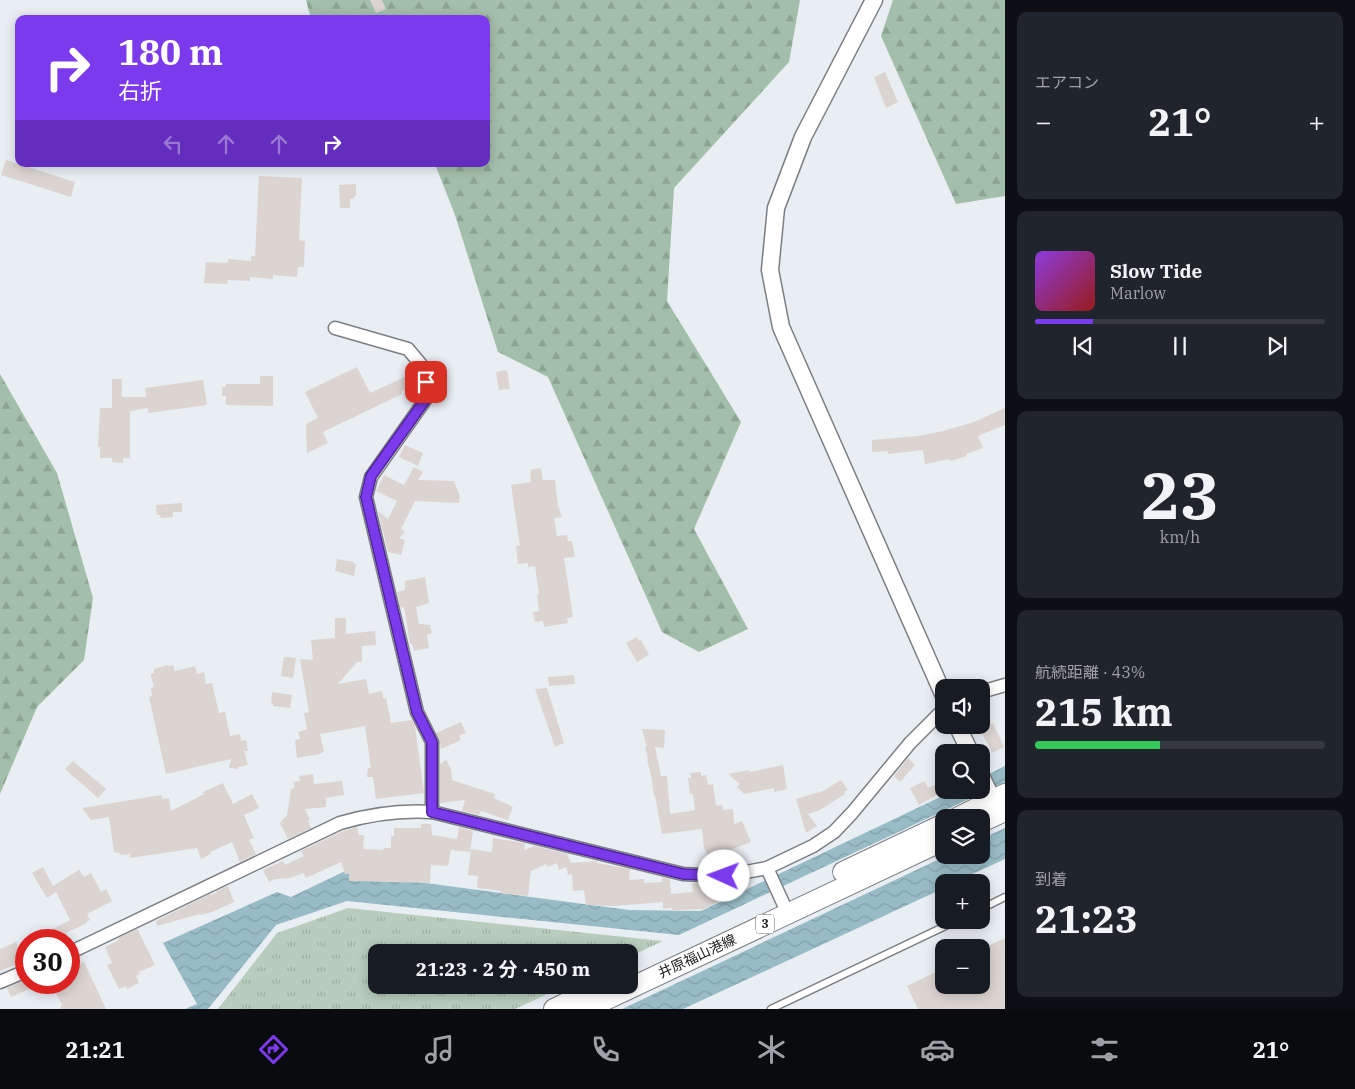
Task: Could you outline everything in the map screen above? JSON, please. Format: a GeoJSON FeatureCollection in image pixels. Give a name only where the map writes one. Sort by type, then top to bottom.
{"type":"FeatureCollection","features":[{"type":"Feature","properties":{"kind":"main road"},"geometry":{"type":"LineString","coordinates":[[987,809],[1001,805]]}},
{"type":"Feature","properties":{"kind":"main road"},"geometry":{"type":"LineString","coordinates":[[990,814],[1001,805]]}},
{"type":"Feature","properties":{"kind":"main road","name":"井原福山港線"},"geometry":{"type":"LineString","coordinates":[[638,970],[782,903],[935,828]]}},
{"type":"Feature","properties":{"kind":"main road","name":"井原福山港線"},"geometry":{"type":"LineString","coordinates":[[586,1009],[782,903],[935,844]]}},
{"type":"Feature","properties":{"kind":"main road"},"geometry":{"type":"LineString","coordinates":[[554,1009],[585,994]]}},
{"type":"Feature","properties":{"kind":"street"},"geometry":{"type":"LineString","coordinates":[[874,0],[803,138],[776,208],[770,270],[780,327],[936,679]]}},
{"type":"Feature","properties":{"kind":"street"},"geometry":{"type":"LineString","coordinates":[[335,328],[408,349],[423,367],[428,396],[371,476],[366,497],[417,712],[432,742],[432,812]]}},
{"type":"Feature","properties":{"kind":"street"},"geometry":{"type":"LineString","coordinates":[[990,689],[1005,685]]}},
{"type":"Feature","properties":{"kind":"street"},"geometry":{"type":"LineString","coordinates":[[80,948],[340,823],[367,815],[392,812],[432,812],[683,874],[724,876],[768,871],[834,832],[910,743],[935,718]]}},
{"type":"Feature","properties":{"kind":"street"},"geometry":{"type":"LineString","coordinates":[[990,789],[1001,805]]}},
{"type":"Feature","properties":{"kind":"street"},"geometry":{"type":"LineString","coordinates":[[768,871],[782,903]]}},
{"type":"Feature","properties":{"kind":"street"},"geometry":{"type":"LineString","coordinates":[[0,982],[15,976]]}},
{"type":"Feature","properties":{"kind":"lane"},"geometry":{"type":"LineString","coordinates":[[990,905],[1005,898]]}},
{"type":"Feature","properties":{"kind":"lane"},"geometry":{"type":"LineString","coordinates":[[771,1009],[939,929]]}},
{"type":"Feature","properties":{"kind":"green space"},"geometry":{"type":"Polygon","coordinates":[[[306,0],[800,0],[789,62],[674,188],[667,301],[741,422],[694,529],[748,629],[699,652],[662,632],[548,377],[498,352],[455,215],[436,167],[490,167],[490,15],[310,15],[306,0]]]}},
{"type":"Feature","properties":{"kind":"green space"},"geometry":{"type":"Polygon","coordinates":[[[893,0],[1005,0],[1005,196],[956,204],[881,36],[893,0]]]}},
{"type":"Feature","properties":{"kind":"green space"},"geometry":{"type":"Polygon","coordinates":[[[0,374],[57,473],[93,598],[84,660],[37,707],[0,794],[0,374]]]}},
{"type":"Feature","properties":{"kind":"green space"},"geometry":{"type":"Polygon","coordinates":[[[348,908],[663,941],[638,953],[638,944],[368,944],[368,994],[548,994],[515,1009],[218,1009],[277,933],[348,908]]]}},
{"type":"Feature","properties":{"kind":"water"},"geometry":{"type":"Polygon","coordinates":[[[1005,766],[1005,782],[990,789],[990,774],[1005,766]]]}},
{"type":"Feature","properties":{"kind":"water"},"geometry":{"type":"Polygon","coordinates":[[[936,799],[969,799],[947,809],[935,809],[935,815],[679,935],[347,901],[276,925],[208,1009],[185,1009],[197,1004],[163,943],[277,892],[291,897],[343,872],[629,910],[701,911],[936,799]]]}},
{"type":"Feature","properties":{"kind":"water"},"geometry":{"type":"Polygon","coordinates":[[[1005,828],[1005,859],[972,874],[935,874],[935,892],[683,1009],[622,1009],[935,861],[935,864],[990,864],[990,835],[1005,828]]]}},
{"type":"Feature","properties":{"kind":"building"},"geometry":{"type":"Polygon","coordinates":[[[370,0],[382,0],[386,9],[376,13],[370,0]]]}},
{"type":"Feature","properties":{"kind":"building"},"geometry":{"type":"Polygon","coordinates":[[[885,72],[898,102],[886,108],[874,77],[885,72]]]}},
{"type":"Feature","properties":{"kind":"building"},"geometry":{"type":"Polygon","coordinates":[[[6,160],[15,163],[15,167],[28,167],[75,182],[71,197],[1,175],[6,160]]]}},
{"type":"Feature","properties":{"kind":"building"},"geometry":{"type":"Polygon","coordinates":[[[259,176],[302,178],[299,240],[305,241],[304,267],[298,267],[297,277],[273,275],[273,279],[250,277],[250,281],[228,280],[227,284],[204,283],[206,262],[228,263],[228,259],[251,261],[251,256],[255,256],[259,176]]]}},
{"type":"Feature","properties":{"kind":"building"},"geometry":{"type":"Polygon","coordinates":[[[356,184],[356,196],[354,196],[354,199],[350,199],[350,208],[340,208],[339,185],[356,184]]]}},
{"type":"Feature","properties":{"kind":"building"},"geometry":{"type":"Polygon","coordinates":[[[357,367],[370,393],[405,377],[410,388],[401,391],[402,394],[323,432],[328,443],[307,453],[306,424],[318,418],[305,392],[357,367]]]}},
{"type":"Feature","properties":{"kind":"building"},"geometry":{"type":"Polygon","coordinates":[[[507,370],[510,389],[499,390],[496,372],[507,370]]]}},
{"type":"Feature","properties":{"kind":"building"},"geometry":{"type":"Polygon","coordinates":[[[260,376],[273,376],[273,406],[226,405],[226,396],[222,396],[222,387],[226,387],[226,384],[260,384],[260,376]]]}},
{"type":"Feature","properties":{"kind":"building"},"geometry":{"type":"Polygon","coordinates":[[[112,379],[122,379],[122,397],[146,397],[145,388],[203,380],[207,405],[148,413],[148,408],[130,411],[130,458],[123,458],[123,463],[112,462],[112,458],[100,458],[100,447],[98,447],[100,408],[112,408],[112,379]]]}},
{"type":"Feature","properties":{"kind":"building"},"geometry":{"type":"Polygon","coordinates":[[[1005,408],[1005,425],[978,436],[983,448],[966,454],[967,456],[951,461],[949,459],[925,464],[923,450],[888,454],[888,451],[872,452],[872,440],[919,436],[943,431],[974,422],[1005,408]]]}},
{"type":"Feature","properties":{"kind":"building"},"geometry":{"type":"Polygon","coordinates":[[[405,445],[423,453],[418,466],[399,457],[405,445]]]}},
{"type":"Feature","properties":{"kind":"building"},"geometry":{"type":"Polygon","coordinates":[[[414,467],[423,472],[418,480],[454,481],[460,496],[459,503],[415,501],[401,529],[405,532],[399,538],[405,540],[401,555],[388,552],[378,511],[388,519],[397,501],[376,491],[384,475],[404,485],[414,467]]]}},
{"type":"Feature","properties":{"kind":"building"},"geometry":{"type":"Polygon","coordinates":[[[541,468],[543,480],[555,480],[558,506],[562,517],[554,518],[557,536],[567,535],[568,541],[572,541],[575,557],[564,558],[573,617],[567,618],[568,623],[544,627],[543,621],[535,622],[533,612],[539,611],[537,594],[539,594],[535,566],[528,567],[528,563],[518,564],[516,546],[520,546],[511,485],[531,482],[530,470],[541,468]]]}},
{"type":"Feature","properties":{"kind":"building"},"geometry":{"type":"Polygon","coordinates":[[[182,503],[182,512],[173,512],[173,517],[161,518],[160,515],[157,515],[156,505],[182,503]]]}},
{"type":"Feature","properties":{"kind":"building"},"geometry":{"type":"Polygon","coordinates":[[[337,559],[356,564],[354,576],[335,571],[337,559]]]}},
{"type":"Feature","properties":{"kind":"building"},"geometry":{"type":"Polygon","coordinates":[[[425,577],[429,603],[416,607],[419,624],[430,625],[432,633],[427,635],[429,648],[414,651],[412,644],[410,644],[404,607],[401,608],[397,592],[405,590],[405,581],[425,577]]]}},
{"type":"Feature","properties":{"kind":"building"},"geometry":{"type":"Polygon","coordinates":[[[335,618],[346,618],[346,634],[375,631],[376,645],[362,646],[362,662],[357,662],[338,684],[366,679],[369,694],[382,691],[383,698],[386,698],[391,723],[412,720],[415,726],[424,793],[376,799],[373,777],[367,777],[368,768],[371,768],[365,726],[320,734],[324,751],[320,754],[297,758],[295,740],[300,739],[298,732],[307,729],[304,713],[309,712],[300,659],[313,660],[311,640],[335,638],[335,618]]]}},
{"type":"Feature","properties":{"kind":"building"},"geometry":{"type":"Polygon","coordinates":[[[637,637],[639,641],[641,640],[649,655],[637,662],[626,643],[637,637]]]}},
{"type":"Feature","properties":{"kind":"building"},"geometry":{"type":"Polygon","coordinates":[[[284,657],[296,658],[293,678],[281,676],[284,657]]]}},
{"type":"Feature","properties":{"kind":"building"},"geometry":{"type":"Polygon","coordinates":[[[173,665],[175,671],[195,666],[197,674],[204,672],[206,684],[212,683],[219,713],[225,712],[230,736],[240,734],[241,741],[246,740],[248,751],[244,751],[248,765],[238,767],[238,769],[229,768],[231,759],[166,774],[149,697],[152,696],[151,688],[154,687],[151,674],[154,673],[154,669],[173,665]]]}},
{"type":"Feature","properties":{"kind":"building"},"geometry":{"type":"Polygon","coordinates":[[[574,675],[575,684],[549,686],[548,677],[574,675]]]}},
{"type":"Feature","properties":{"kind":"building"},"geometry":{"type":"Polygon","coordinates":[[[547,688],[564,743],[555,747],[535,689],[547,688]]]}},
{"type":"Feature","properties":{"kind":"building"},"geometry":{"type":"Polygon","coordinates":[[[272,692],[292,695],[290,708],[273,706],[271,703],[272,692]]]}},
{"type":"Feature","properties":{"kind":"building"},"geometry":{"type":"Polygon","coordinates":[[[461,722],[466,733],[459,736],[461,740],[441,749],[436,733],[461,722]]]}},
{"type":"Feature","properties":{"kind":"building"},"geometry":{"type":"Polygon","coordinates":[[[993,723],[1004,747],[992,753],[990,744],[988,744],[982,734],[990,734],[990,724],[993,723]]]}},
{"type":"Feature","properties":{"kind":"building"},"geometry":{"type":"Polygon","coordinates":[[[642,729],[665,730],[664,748],[655,747],[661,776],[667,776],[670,814],[695,810],[688,778],[691,778],[690,773],[701,772],[701,776],[706,775],[708,785],[713,784],[716,806],[722,805],[723,810],[733,809],[734,824],[742,821],[751,842],[730,850],[736,865],[726,867],[720,854],[709,858],[704,848],[702,829],[662,834],[647,759],[645,747],[647,747],[642,729]]]}},
{"type":"Feature","properties":{"kind":"building"},"geometry":{"type":"Polygon","coordinates":[[[908,758],[915,765],[900,782],[894,776],[908,758]]]}},
{"type":"Feature","properties":{"kind":"building"},"geometry":{"type":"Polygon","coordinates":[[[446,760],[451,769],[452,780],[495,794],[494,798],[513,807],[508,820],[481,811],[479,815],[462,811],[465,800],[440,803],[440,764],[446,760]]]}},
{"type":"Feature","properties":{"kind":"building"},"geometry":{"type":"Polygon","coordinates":[[[73,761],[106,789],[98,798],[65,769],[73,761]]]}},
{"type":"Feature","properties":{"kind":"building"},"geometry":{"type":"Polygon","coordinates":[[[783,765],[787,789],[774,792],[774,788],[744,794],[737,787],[740,784],[728,774],[749,770],[749,772],[783,765]]]}},
{"type":"Feature","properties":{"kind":"building"},"geometry":{"type":"Polygon","coordinates":[[[313,774],[314,784],[342,781],[344,795],[326,798],[326,807],[305,809],[311,828],[288,839],[280,823],[287,816],[291,789],[294,788],[294,782],[300,781],[299,776],[313,774]]]}},
{"type":"Feature","properties":{"kind":"building"},"geometry":{"type":"Polygon","coordinates":[[[841,780],[848,790],[844,792],[845,794],[820,810],[808,814],[817,826],[806,833],[796,799],[823,791],[841,780]]]}},
{"type":"Feature","properties":{"kind":"building"},"geometry":{"type":"Polygon","coordinates":[[[924,781],[928,788],[935,785],[935,796],[919,805],[910,788],[924,781]]]}},
{"type":"Feature","properties":{"kind":"building"},"geometry":{"type":"Polygon","coordinates":[[[223,783],[233,804],[252,794],[259,808],[244,815],[254,838],[249,840],[256,854],[240,862],[232,842],[210,852],[211,854],[201,859],[197,848],[130,858],[130,854],[121,855],[114,852],[109,817],[91,820],[82,808],[161,795],[162,799],[169,798],[171,811],[204,794],[203,792],[223,783]]]}},
{"type":"Feature","properties":{"kind":"building"},"geometry":{"type":"Polygon","coordinates":[[[421,824],[431,824],[432,835],[457,839],[459,827],[473,831],[470,852],[451,850],[448,866],[431,865],[430,883],[349,881],[349,874],[345,874],[341,862],[306,878],[303,873],[291,878],[276,879],[269,882],[263,870],[283,861],[285,865],[304,856],[301,851],[343,831],[357,827],[359,835],[364,835],[363,849],[383,850],[384,848],[391,848],[391,836],[394,836],[394,828],[421,828],[421,824]]]}},
{"type":"Feature","properties":{"kind":"building"},"geometry":{"type":"Polygon","coordinates":[[[493,838],[525,843],[524,850],[536,846],[567,854],[571,863],[597,861],[597,863],[630,869],[629,880],[644,879],[644,883],[662,882],[662,877],[670,879],[671,894],[693,892],[692,883],[704,883],[705,892],[722,884],[738,882],[742,889],[704,909],[663,909],[663,902],[614,906],[586,905],[584,890],[573,891],[572,874],[568,875],[566,867],[559,870],[557,863],[548,867],[546,864],[531,871],[528,896],[477,888],[478,876],[468,875],[471,849],[492,852],[493,838]]]}},
{"type":"Feature","properties":{"kind":"building"},"geometry":{"type":"Polygon","coordinates":[[[43,867],[53,886],[79,870],[84,877],[91,873],[101,892],[106,889],[112,901],[87,914],[90,920],[74,929],[53,929],[70,920],[56,892],[47,898],[32,873],[43,867]]]}},
{"type":"Feature","properties":{"kind":"building"},"geometry":{"type":"Polygon","coordinates":[[[228,886],[234,902],[212,912],[157,926],[156,921],[228,886]]]}},
{"type":"Feature","properties":{"kind":"building"},"geometry":{"type":"Polygon","coordinates":[[[137,929],[155,965],[139,972],[140,974],[136,976],[139,983],[127,989],[126,986],[119,989],[107,965],[112,963],[105,947],[137,929]]]}},
{"type":"Feature","properties":{"kind":"building"},"geometry":{"type":"Polygon","coordinates":[[[1005,938],[1005,1009],[918,1009],[907,986],[935,972],[935,994],[990,994],[990,945],[1005,938]]]}},
{"type":"Feature","properties":{"kind":"building"},"geometry":{"type":"Polygon","coordinates":[[[15,942],[15,965],[0,971],[0,949],[15,942]]]}},
{"type":"Feature","properties":{"kind":"building"},"geometry":{"type":"Polygon","coordinates":[[[80,962],[81,964],[84,962],[106,1009],[60,1009],[62,1004],[56,994],[80,994],[80,962]]]}},
{"type":"Feature","properties":{"kind":"building"},"geometry":{"type":"Polygon","coordinates":[[[15,984],[15,994],[18,994],[11,997],[7,988],[15,984]]]}},
{"type":"Feature","properties":{"kind":"route"},"geometry":{"type":"LineString","coordinates":[[426,382],[428,396],[371,476],[366,497],[417,712],[432,742],[432,812],[683,874],[724,876]]}}]}
